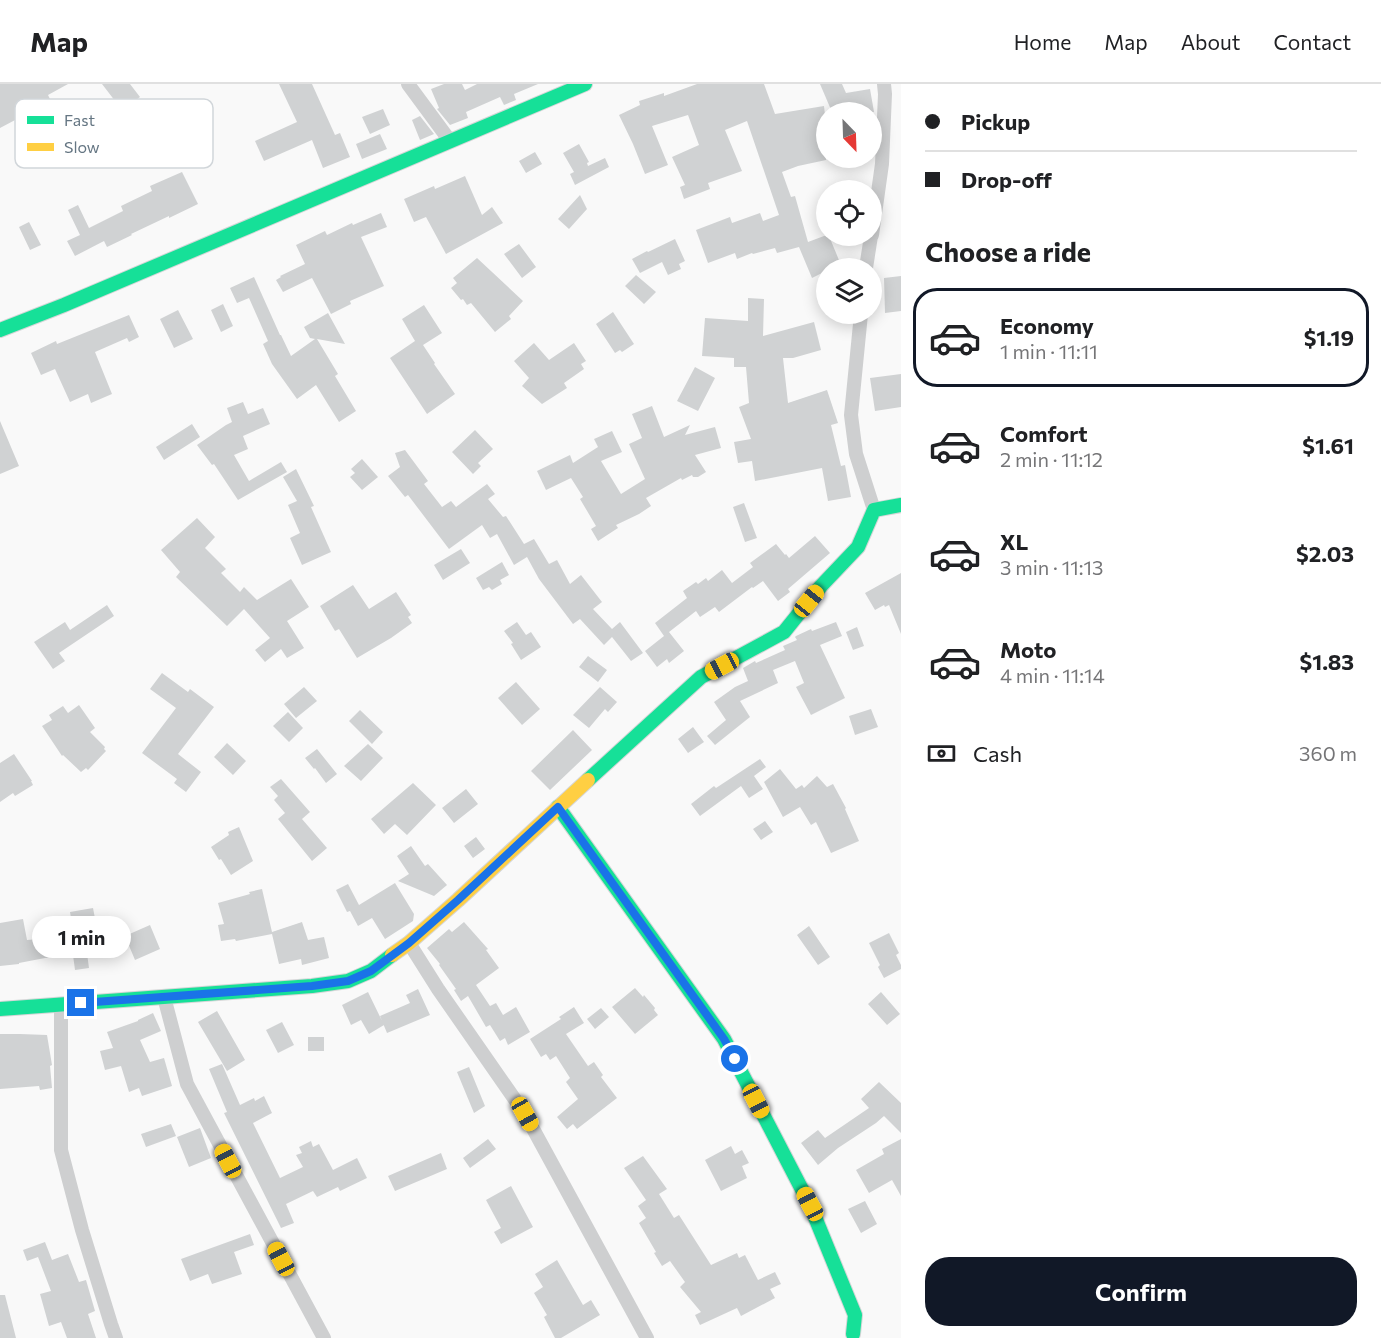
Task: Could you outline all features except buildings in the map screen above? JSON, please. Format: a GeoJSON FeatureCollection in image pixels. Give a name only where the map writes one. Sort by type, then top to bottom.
{"type":"FeatureCollection","features":[{"type":"Feature","properties":{"kind":"street"},"geometry":{"type":"LineString","coordinates":[[408,84],[450,141]]}},
{"type":"Feature","properties":{"kind":"street"},"geometry":{"type":"LineString","coordinates":[[0,330],[585,84]]}},
{"type":"Feature","properties":{"kind":"street"},"geometry":{"type":"LineString","coordinates":[[880,180],[884,84]]}},
{"type":"Feature","properties":{"kind":"street"},"geometry":{"type":"LineString","coordinates":[[0,1009],[312,986],[348,981],[371,971],[409,943],[701,677],[784,632],[821,586],[858,547],[874,510],[856,454],[851,415],[860,324]]}},
{"type":"Feature","properties":{"kind":"street"},"geometry":{"type":"LineString","coordinates":[[874,510],[901,505]]}},
{"type":"Feature","properties":{"kind":"street"},"geometry":{"type":"LineString","coordinates":[[558,807],[724,1039],[810,1204],[855,1315],[853,1334]]}},
{"type":"Feature","properties":{"kind":"street"},"geometry":{"type":"LineString","coordinates":[[409,943],[438,989],[525,1114],[647,1338]]}},
{"type":"Feature","properties":{"kind":"street"},"geometry":{"type":"LineString","coordinates":[[164,997],[187,1084],[324,1338]]}},
{"type":"Feature","properties":{"kind":"street"},"geometry":{"type":"LineString","coordinates":[[61,1004],[61,1150],[82,1230],[116,1338]]}},
{"type":"Feature","properties":{"kind":"traffic: fast"},"geometry":{"type":"LineString","coordinates":[[0,330],[585,84]]}},
{"type":"Feature","properties":{"kind":"traffic: fast"},"geometry":{"type":"LineString","coordinates":[[588,780],[701,677],[784,632],[821,586],[858,547],[874,510],[901,505]]}},
{"type":"Feature","properties":{"kind":"traffic: fast"},"geometry":{"type":"LineString","coordinates":[[558,807],[724,1039],[810,1205],[855,1315],[853,1334]]}},
{"type":"Feature","properties":{"kind":"traffic: fast"},"geometry":{"type":"LineString","coordinates":[[0,1009],[312,986],[348,981],[371,971],[392,955]]}},
{"type":"Feature","properties":{"kind":"traffic: slow"},"geometry":{"type":"LineString","coordinates":[[392,955],[458,900],[588,780]]}},
{"type":"Feature","properties":{"kind":"route"},"geometry":{"type":"LineString","coordinates":[[81,1003],[312,986],[348,981],[371,971],[409,943],[558,807],[724,1039],[735,1059]]}}]}
